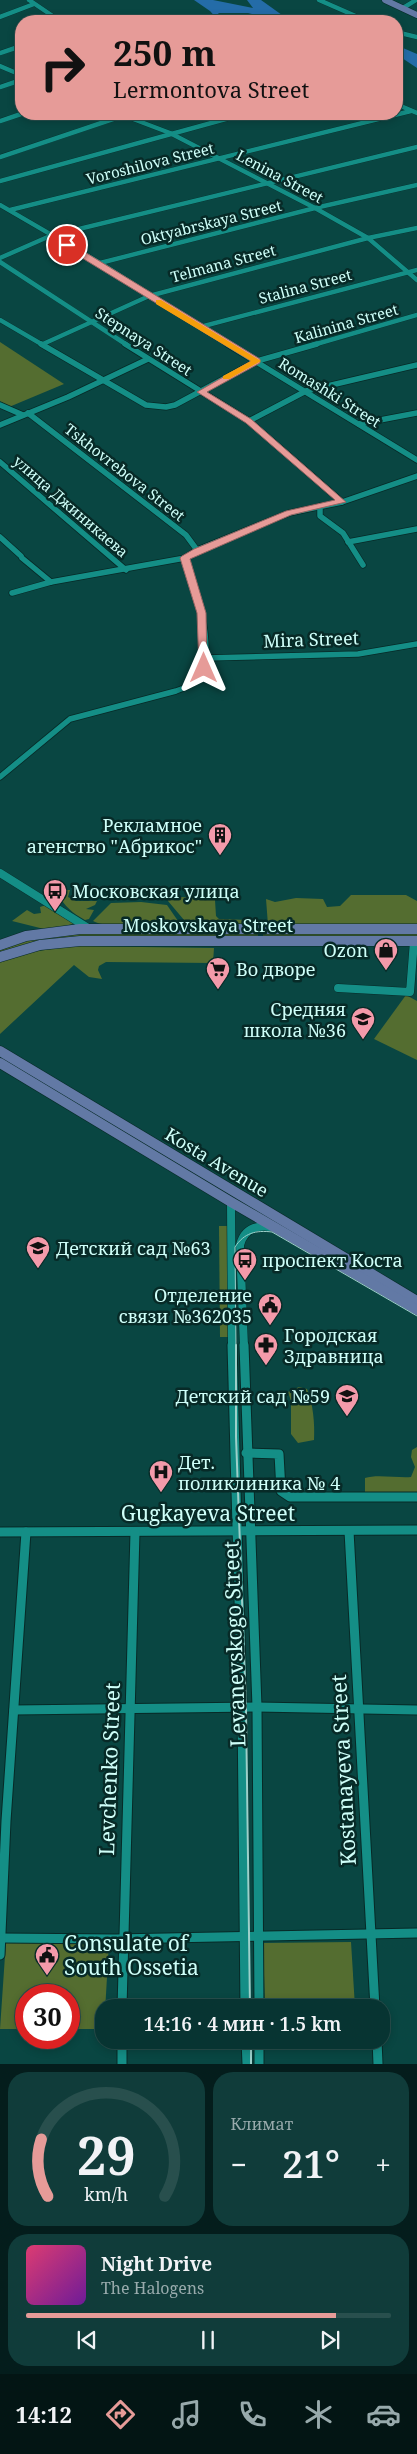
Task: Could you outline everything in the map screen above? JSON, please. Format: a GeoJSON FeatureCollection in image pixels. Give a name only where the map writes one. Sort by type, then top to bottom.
{"type":"FeatureCollection","features":[{"type":"Feature","properties":{"kind":"main road"},"geometry":{"type":"LineString","coordinates":[[386,0],[417,15]]}},
{"type":"Feature","properties":{"kind":"main road","name":"Moskovskaya Street"},"geometry":{"type":"LineString","coordinates":[[0,945],[26,936],[89,929],[417,929]]}},
{"type":"Feature","properties":{"kind":"main road","name":"Moskovskaya Street"},"geometry":{"type":"LineString","coordinates":[[0,957],[40,945],[80,941],[416,941]]}},
{"type":"Feature","properties":{"kind":"main road","name":"Kosta Avenue"},"geometry":{"type":"LineString","coordinates":[[0,1052],[417,1301]]}},
{"type":"Feature","properties":{"kind":"main road","name":"Kosta Avenue"},"geometry":{"type":"LineString","coordinates":[[0,1063],[231,1202],[417,1310]]}},
{"type":"Feature","properties":{"kind":"street"},"geometry":{"type":"LineString","coordinates":[[29,0],[51,15]]}},
{"type":"Feature","properties":{"kind":"street"},"geometry":{"type":"LineString","coordinates":[[319,0],[353,15]]}},
{"type":"Feature","properties":{"kind":"street"},"geometry":{"type":"LineString","coordinates":[[403,8],[416,0]]}},
{"type":"Feature","properties":{"kind":"street"},"geometry":{"type":"LineString","coordinates":[[0,17],[34,4]]}},
{"type":"Feature","properties":{"kind":"street"},"geometry":{"type":"LineString","coordinates":[[403,34],[417,38]]}},
{"type":"Feature","properties":{"kind":"street"},"geometry":{"type":"LineString","coordinates":[[0,53],[15,48]]}},
{"type":"Feature","properties":{"kind":"street"},"geometry":{"type":"LineString","coordinates":[[0,66],[15,72]]}},
{"type":"Feature","properties":{"kind":"street"},"geometry":{"type":"LineString","coordinates":[[0,87],[15,82]]}},
{"type":"Feature","properties":{"kind":"street"},"geometry":{"type":"LineString","coordinates":[[403,107],[417,113]]}},
{"type":"Feature","properties":{"kind":"street","name":"Voroshilova Street"},"geometry":{"type":"LineString","coordinates":[[403,113],[411,111]]}},
{"type":"Feature","properties":{"kind":"street"},"geometry":{"type":"LineString","coordinates":[[0,121],[15,116]]}},
{"type":"Feature","properties":{"kind":"street"},"geometry":{"type":"LineString","coordinates":[[0,157],[108,120]]}},
{"type":"Feature","properties":{"kind":"street","name":"Lenina Street"},"geometry":{"type":"LineString","coordinates":[[139,120],[170,133],[315,208],[368,238],[417,280]]}},
{"type":"Feature","properties":{"kind":"street"},"geometry":{"type":"LineString","coordinates":[[0,181],[221,120]]}},
{"type":"Feature","properties":{"kind":"street","name":"Voroshilova Street"},"geometry":{"type":"LineString","coordinates":[[10,210],[375,120]]}},
{"type":"Feature","properties":{"kind":"street"},"geometry":{"type":"LineString","coordinates":[[0,258],[50,236],[417,147]]}},
{"type":"Feature","properties":{"kind":"street","name":"Oktyabrskaya Street"},"geometry":{"type":"LineString","coordinates":[[100,263],[315,208],[417,185]]}},
{"type":"Feature","properties":{"kind":"street","name":"Romashki Street"},"geometry":{"type":"LineString","coordinates":[[0,205],[50,236],[100,263],[149,296],[417,460]]}},
{"type":"Feature","properties":{"kind":"street","name":"Telmana Street"},"geometry":{"type":"LineString","coordinates":[[43,344],[90,321],[149,296],[368,238],[417,228]]}},
{"type":"Feature","properties":{"kind":"street","name":"Stepnaya Street"},"geometry":{"type":"LineString","coordinates":[[0,262],[148,359],[248,421],[342,502]]}},
{"type":"Feature","properties":{"kind":"street","name":"Stalina Street"},"geometry":{"type":"LineString","coordinates":[[200,327],[417,270]]}},
{"type":"Feature","properties":{"kind":"street","name":"Kalinina Street"},"geometry":{"type":"LineString","coordinates":[[104,381],[146,405],[171,406],[201,392],[257,361],[417,315]]}},
{"type":"Feature","properties":{"kind":"street"},"geometry":{"type":"LineString","coordinates":[[0,320],[104,381]]}},
{"type":"Feature","properties":{"kind":"street"},"geometry":{"type":"LineString","coordinates":[[0,425],[104,381],[148,359]]}},
{"type":"Feature","properties":{"kind":"street"},"geometry":{"type":"LineString","coordinates":[[248,421],[306,391],[417,365]]}},
{"type":"Feature","properties":{"kind":"street","name":"Tskhovrebova Street"},"geometry":{"type":"LineString","coordinates":[[0,405],[26,414],[186,535],[195,552]]}},
{"type":"Feature","properties":{"kind":"street"},"geometry":{"type":"LineString","coordinates":[[360,424],[417,413]]}},
{"type":"Feature","properties":{"kind":"street","name":"улица Джиникаева"},"geometry":{"type":"LineString","coordinates":[[0,462],[126,570]]}},
{"type":"Feature","properties":{"kind":"street"},"geometry":{"type":"LineString","coordinates":[[12,592],[51,582],[185,558],[195,552],[289,513],[342,502],[417,476]]}},
{"type":"Feature","properties":{"kind":"street"},"geometry":{"type":"LineString","coordinates":[[320,506],[320,516],[334,524],[363,566]]}},
{"type":"Feature","properties":{"kind":"street"},"geometry":{"type":"LineString","coordinates":[[348,542],[417,529]]}},
{"type":"Feature","properties":{"kind":"street"},"geometry":{"type":"LineString","coordinates":[[0,537],[51,582]]}},
{"type":"Feature","properties":{"kind":"street"},"geometry":{"type":"LineString","coordinates":[[0,777],[70,719],[172,692],[188,686],[198,678],[204,668],[205,658],[202,613],[185,558]]}},
{"type":"Feature","properties":{"kind":"street","name":"Mira Street"},"geometry":{"type":"LineString","coordinates":[[205,658],[358,654],[417,644]]}},
{"type":"Feature","properties":{"kind":"street"},"geometry":{"type":"LineString","coordinates":[[0,873],[89,929]]}},
{"type":"Feature","properties":{"kind":"street"},"geometry":{"type":"LineString","coordinates":[[338,988],[413,994],[416,941]]}},
{"type":"Feature","properties":{"kind":"street","name":"Levanevskogo Street"},"geometry":{"type":"LineString","coordinates":[[231,1202],[236,1531],[242,1707],[245,1999]]}},
{"type":"Feature","properties":{"kind":"street","name":"Levanevskogo Street"},"geometry":{"type":"LineString","coordinates":[[259,1999],[257,1707],[246,1453],[240,1244],[244,1232],[250,1228],[263,1226],[284,1232]]}},
{"type":"Feature","properties":{"kind":"street"},"geometry":{"type":"LineString","coordinates":[[246,1453],[279,1454],[281,1491],[290,1497],[417,1497]]}},
{"type":"Feature","properties":{"kind":"street","name":"Gugkayeva Street"},"geometry":{"type":"LineString","coordinates":[[0,1532],[417,1530]]}},
{"type":"Feature","properties":{"kind":"street","name":"Kostanayeva Street"},"geometry":{"type":"LineString","coordinates":[[349,1531],[375,1999]]}},
{"type":"Feature","properties":{"kind":"street"},"geometry":{"type":"LineString","coordinates":[[0,1955],[6,1820],[26,1532]]}},
{"type":"Feature","properties":{"kind":"street","name":"Levchenko Street"},"geometry":{"type":"LineString","coordinates":[[122,1999],[134,1532]]}},
{"type":"Feature","properties":{"kind":"street"},"geometry":{"type":"LineString","coordinates":[[14,1710],[257,1707],[417,1710]]}},
{"type":"Feature","properties":{"kind":"street"},"geometry":{"type":"LineString","coordinates":[[1,1946],[123,1937],[417,1933]]}},
{"type":"Feature","properties":{"kind":"street"},"geometry":{"type":"LineString","coordinates":[[122,2049],[122,2064]]}},
{"type":"Feature","properties":{"kind":"street"},"geometry":{"type":"LineString","coordinates":[[246,2049],[247,2064]]}},
{"type":"Feature","properties":{"kind":"street"},"geometry":{"type":"LineString","coordinates":[[259,2049],[259,2064]]}},
{"type":"Feature","properties":{"kind":"street"},"geometry":{"type":"LineString","coordinates":[[377,2049],[378,2064]]}},
{"type":"Feature","properties":{"kind":"green space"},"geometry":{"type":"Polygon","coordinates":[[[0,342],[64,384],[9,407],[0,401],[0,342]]]}},
{"type":"Feature","properties":{"kind":"green space"},"geometry":{"type":"Polygon","coordinates":[[[65,890],[70,890],[68,897],[76,901],[97,901],[95,905],[86,909],[94,910],[89,919],[85,920],[80,917],[63,903],[58,895],[65,890]]]}},
{"type":"Feature","properties":{"kind":"green space"},"geometry":{"type":"Polygon","coordinates":[[[351,895],[406,895],[417,901],[417,925],[268,925],[266,899],[275,902],[296,898],[323,899],[327,907],[340,906],[351,895]]]}},
{"type":"Feature","properties":{"kind":"green space"},"geometry":{"type":"Polygon","coordinates":[[[167,897],[215,900],[216,916],[219,919],[249,920],[250,925],[191,925],[184,920],[168,901],[167,897]]]}},
{"type":"Feature","properties":{"kind":"green space"},"geometry":{"type":"Polygon","coordinates":[[[141,902],[167,905],[178,921],[176,925],[120,926],[93,921],[111,903],[141,902]]]}},
{"type":"Feature","properties":{"kind":"green space"},"geometry":{"type":"Polygon","coordinates":[[[46,905],[73,921],[73,924],[48,930],[12,921],[27,910],[34,914],[41,913],[40,907],[46,905]]]}},
{"type":"Feature","properties":{"kind":"green space"},"geometry":{"type":"Polygon","coordinates":[[[83,931],[258,931],[258,939],[100,938],[0,955],[0,947],[32,938],[83,931]]]}},
{"type":"Feature","properties":{"kind":"green space"},"geometry":{"type":"Polygon","coordinates":[[[263,931],[417,931],[417,939],[263,939],[263,931]]]}},
{"type":"Feature","properties":{"kind":"green space"},"geometry":{"type":"Polygon","coordinates":[[[72,946],[214,948],[213,963],[106,962],[99,966],[98,970],[102,979],[89,977],[74,965],[0,1034],[0,961],[24,953],[72,946]]]}},
{"type":"Feature","properties":{"kind":"green space"},"geometry":{"type":"Polygon","coordinates":[[[406,995],[417,1001],[417,1060],[374,1039],[406,995]]]}},
{"type":"Feature","properties":{"kind":"green space"},"geometry":{"type":"Polygon","coordinates":[[[219,1226],[231,1226],[232,1337],[220,1337],[219,1226]]]}},
{"type":"Feature","properties":{"kind":"green space"},"geometry":{"type":"Polygon","coordinates":[[[299,1387],[307,1389],[311,1401],[314,1440],[298,1443],[291,1434],[291,1401],[288,1392],[299,1387]]]}},
{"type":"Feature","properties":{"kind":"green space"},"geometry":{"type":"Polygon","coordinates":[[[417,1447],[417,1493],[368,1496],[365,1492],[365,1478],[375,1476],[411,1477],[415,1467],[411,1457],[412,1450],[417,1447]]]}},
{"type":"Feature","properties":{"kind":"green space"},"geometry":{"type":"Polygon","coordinates":[[[6,1941],[109,1942],[106,1999],[95,1999],[95,2029],[80,2029],[80,1984],[15,1984],[15,2029],[0,2029],[6,1941]]]}},
{"type":"Feature","properties":{"kind":"green space"},"geometry":{"type":"Polygon","coordinates":[[[351,1942],[355,1999],[265,1999],[263,1943],[351,1942]]]}},
{"type":"Feature","properties":{"kind":"water"},"geometry":{"type":"Polygon","coordinates":[[[194,0],[213,0],[253,8],[247,0],[261,0],[282,15],[218,13],[220,15],[214,15],[194,0]]]}},
{"type":"Feature","properties":{"kind":"water"},"geometry":{"type":"Polygon","coordinates":[[[403,48],[417,54],[417,68],[403,59],[403,48]]]}},
{"type":"Feature","properties":{"kind":"tram line"},"geometry":{"type":"LineString","coordinates":[[236,1347],[235,1247],[242,1238],[256,1232],[272,1232],[417,1316]]}},
{"type":"Feature","properties":{"kind":"tram line"},"geometry":{"type":"LineString","coordinates":[[236,1347],[236,1437],[246,1707],[250,1999]]}},
{"type":"Feature","properties":{"kind":"tram line"},"geometry":{"type":"LineString","coordinates":[[251,2049],[251,2064]]}},
{"type":"Feature","properties":{"kind":"slow traffic"},"geometry":{"type":"LineString","coordinates":[[159,302],[257,361],[226,378]]}},
{"type":"Feature","properties":{"kind":"place","name":"Рекламное агенство \"Абрикос\""},"geometry":{"type":"Point","coordinates":[220,856]}},
{"type":"Feature","properties":{"kind":"place","name":"Московская улица"},"geometry":{"type":"Point","coordinates":[55,912]}},
{"type":"Feature","properties":{"kind":"place","name":"Ozon"},"geometry":{"type":"Point","coordinates":[386,971]}},
{"type":"Feature","properties":{"kind":"place","name":"Во дворе"},"geometry":{"type":"Point","coordinates":[218,990]}},
{"type":"Feature","properties":{"kind":"place","name":"Средняя школа №36"},"geometry":{"type":"Point","coordinates":[363,1040]}},
{"type":"Feature","properties":{"kind":"place","name":"Детский сад №63"},"geometry":{"type":"Point","coordinates":[38,1269]}},
{"type":"Feature","properties":{"kind":"place","name":"проспект Коста"},"geometry":{"type":"Point","coordinates":[245,1281]}},
{"type":"Feature","properties":{"kind":"place","name":"Отделение связи №362035"},"geometry":{"type":"Point","coordinates":[270,1326]}},
{"type":"Feature","properties":{"kind":"place","name":"Городская Здравница"},"geometry":{"type":"Point","coordinates":[266,1366]}},
{"type":"Feature","properties":{"kind":"place","name":"Детский сад №59"},"geometry":{"type":"Point","coordinates":[347,1417]}},
{"type":"Feature","properties":{"kind":"place","name":"Дет. поликлиника № 4"},"geometry":{"type":"Point","coordinates":[161,1493]}},
{"type":"Feature","properties":{"kind":"place","name":"Consulate of South Ossetia"},"geometry":{"type":"Point","coordinates":[47,1976]}},
{"type":"Feature","properties":{"kind":"route"},"geometry":{"type":"LineString","coordinates":[[67,245],[100,263],[149,296],[257,361],[201,392],[248,421],[342,502],[303,508],[280,516],[197,550],[185,558],[202,613],[204,668]]}}]}
